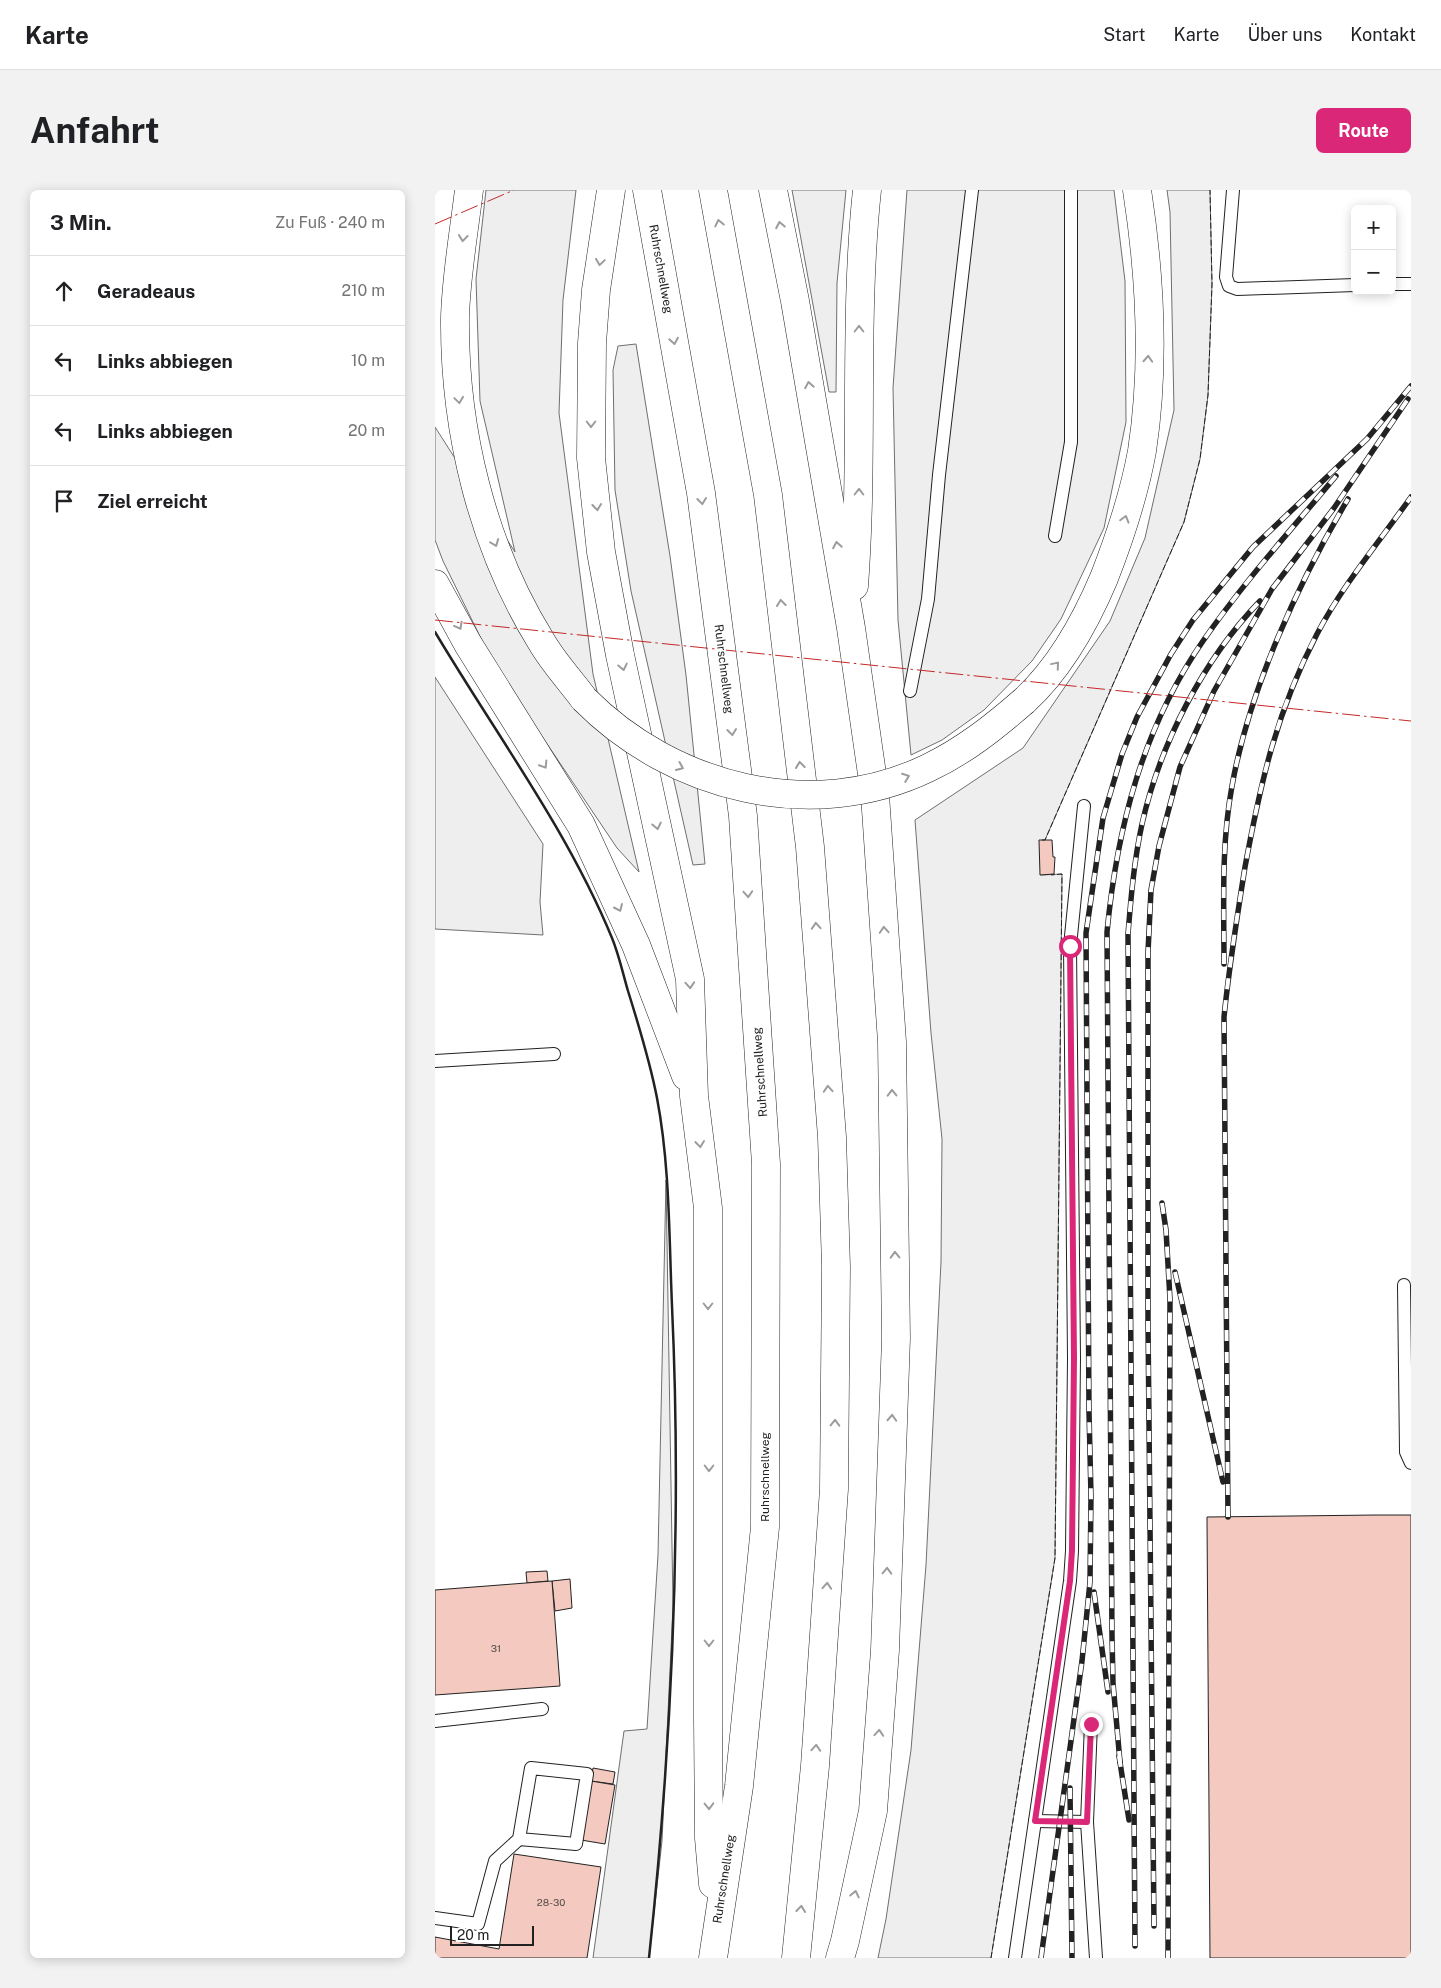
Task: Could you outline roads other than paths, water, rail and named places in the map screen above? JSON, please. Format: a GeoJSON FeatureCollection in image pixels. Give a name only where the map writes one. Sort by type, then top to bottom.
{"type":"FeatureCollection","features":[{"type":"Feature","properties":{"kind":"highway"},"geometry":{"type":"LineString","coordinates":[[469,190],[455,326],[458,398],[472,470],[498,552],[518,598],[541,641],[563,672],[606,721],[661,758],[723,783],[755,791],[818,795],[849,793],[890,783],[927,769],[961,751],[1024,701],[1064,655],[1094,601],[1121,535],[1136,477],[1145,422],[1149,345],[1142,223],[1137,190]]}},
{"type":"Feature","properties":{"kind":"highway"},"geometry":{"type":"LineString","coordinates":[[611,190],[596,290],[593,334],[591,458],[601,552],[620,655],[690,979],[694,1096],[708,1208],[709,1838],[716,1931]]}},
{"type":"Feature","properties":{"kind":"highway","name":"Ruhrschnellweg"},"geometry":{"type":"LineString","coordinates":[[647,190],[701,493],[743,816],[766,1164],[765,1527],[739,1786],[713,1958]]}},
{"type":"Feature","properties":{"kind":"highway"},"geometry":{"type":"LineString","coordinates":[[713,190],[769,504],[810,847],[832,1137],[837,1266],[834,1488],[815,1766],[796,1958]]}},
{"type":"Feature","properties":{"kind":"highway"},"geometry":{"type":"LineString","coordinates":[[773,190],[797,311],[851,628],[875,795],[891,1032],[896,1338],[885,1650],[873,1811],[840,1958]]}},
{"type":"Feature","properties":{"kind":"highway"},"geometry":{"type":"LineString","coordinates":[[851,628],[859,519],[859,294],[867,190]]}},
{"type":"Feature","properties":{"kind":"highway"},"geometry":{"type":"LineString","coordinates":[[435,584],[468,644],[581,824],[636,945],[694,1096]]}},
{"type":"Feature","properties":{"kind":"lane"},"geometry":{"type":"LineString","coordinates":[[910,691],[928,598],[939,475],[972,190]]}},
{"type":"Feature","properties":{"kind":"lane"},"geometry":{"type":"LineString","coordinates":[[1055,536],[1071,442],[1071,190]]}},
{"type":"Feature","properties":{"kind":"lane"},"geometry":{"type":"LineString","coordinates":[[1233,190],[1226,277],[1229,286],[1237,289],[1351,285]]}},
{"type":"Feature","properties":{"kind":"lane"},"geometry":{"type":"LineString","coordinates":[[1396,284],[1411,284]]}},
{"type":"Feature","properties":{"kind":"lane"},"geometry":{"type":"LineString","coordinates":[[1015,1958],[1070,1581],[1072,1550],[1074,1348],[1070,946],[1085,806]]}},
{"type":"Feature","properties":{"kind":"lane"},"geometry":{"type":"LineString","coordinates":[[435,1061],[554,1054]]}},
{"type":"Feature","properties":{"kind":"lane"},"geometry":{"type":"LineString","coordinates":[[1404,1285],[1406,1452],[1411,1464]]}},
{"type":"Feature","properties":{"kind":"lane"},"geometry":{"type":"LineString","coordinates":[[435,1721],[542,1709]]}},
{"type":"Feature","properties":{"kind":"lane"},"geometry":{"type":"LineString","coordinates":[[1091,1724],[1087,1822],[1096,1958]]}},
{"type":"Feature","properties":{"kind":"lane"},"geometry":{"type":"LineString","coordinates":[[435,1918],[478,1924],[495,1861],[519,1839],[531,1768],[587,1774],[576,1844],[519,1839]]}},
{"type":"Feature","properties":{"kind":"lane"},"geometry":{"type":"LineString","coordinates":[[1035,1821],[1087,1822]]}},
{"type":"Feature","properties":{"kind":"railway"},"geometry":{"type":"LineString","coordinates":[[1041,1958],[1082,1661],[1090,1582],[1091,1496],[1086,933],[1103,818],[1122,754],[1137,717],[1171,654],[1193,620],[1253,547],[1367,439],[1411,386]]}},
{"type":"Feature","properties":{"kind":"railway"},"geometry":{"type":"LineString","coordinates":[[1154,1926],[1148,1323],[1148,952],[1151,890],[1159,846],[1180,767],[1214,691],[1272,589],[1334,508],[1408,399]]}},
{"type":"Feature","properties":{"kind":"railway"},"geometry":{"type":"LineString","coordinates":[[1120,1762],[1113,1683],[1112,1636],[1107,932],[1111,893],[1126,817],[1136,780],[1148,744],[1182,675],[1203,641],[1234,598],[1336,476]]}},
{"type":"Feature","properties":{"kind":"railway"},"geometry":{"type":"LineString","coordinates":[[1228,1517],[1224,1017],[1245,867],[1264,776],[1280,720],[1303,663],[1317,634],[1338,599],[1361,564],[1411,497]]}},
{"type":"Feature","properties":{"kind":"railway"},"geometry":{"type":"LineString","coordinates":[[1224,964],[1224,875],[1228,808],[1250,712],[1263,675],[1294,601],[1348,499]]}},
{"type":"Feature","properties":{"kind":"railway"},"geometry":{"type":"LineString","coordinates":[[1135,1946],[1128,934],[1130,906],[1142,824],[1150,794],[1172,734],[1202,676],[1239,624],[1260,601]]}},
{"type":"Feature","properties":{"kind":"railway"},"geometry":{"type":"LineString","coordinates":[[1162,1203],[1166,1230],[1170,1299],[1168,1958]]}},
{"type":"Feature","properties":{"kind":"railway"},"geometry":{"type":"LineString","coordinates":[[1175,1272],[1223,1482]]}},
{"type":"Feature","properties":{"kind":"railway"},"geometry":{"type":"LineString","coordinates":[[1094,1592],[1108,1692]]}},
{"type":"Feature","properties":{"kind":"railway"},"geometry":{"type":"LineString","coordinates":[[1119,1756],[1129,1820]]}},
{"type":"Feature","properties":{"kind":"railway"},"geometry":{"type":"LineString","coordinates":[[1070,1788],[1072,1958]]}}]}
